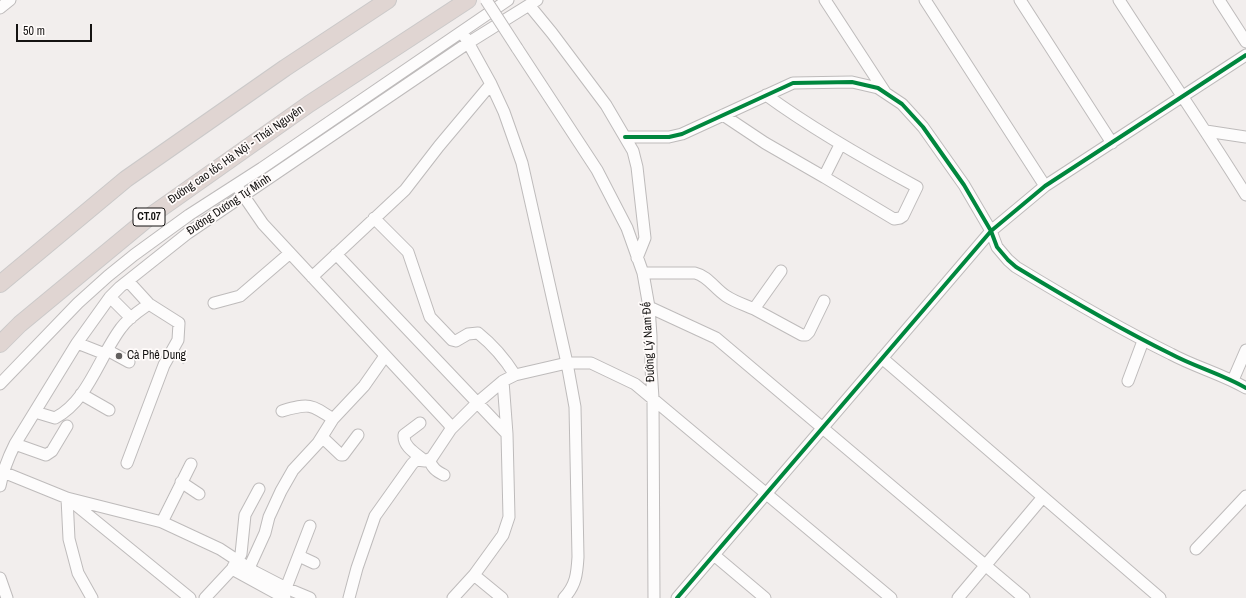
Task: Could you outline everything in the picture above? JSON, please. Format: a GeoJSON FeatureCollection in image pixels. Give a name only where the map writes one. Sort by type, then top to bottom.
{"type":"FeatureCollection","features":[{"type":"Feature","properties":{"kind":"highway"},"geometry":{"type":"LineString","coordinates":[[0,284],[126,179],[285,68],[388,0]]}},
{"type":"Feature","properties":{"kind":"highway","name":"Đường cao tốc Hà Nội - Thái Nguyên"},"geometry":{"type":"LineString","coordinates":[[0,344],[20,324],[153,214],[309,104],[468,0]]}},
{"type":"Feature","properties":{"kind":"street"},"geometry":{"type":"LineString","coordinates":[[0,8],[10,0]]}},
{"type":"Feature","properties":{"kind":"street","name":"Đường Lý Nam Đế"},"geometry":{"type":"LineString","coordinates":[[486,0],[597,170],[627,228],[643,273],[649,307],[651,336],[653,398],[654,598]]}},
{"type":"Feature","properties":{"kind":"street","name":"Đường Dương Tự Minh"},"geometry":{"type":"LineString","coordinates":[[0,384],[78,303],[134,255],[190,215],[508,0]]}},
{"type":"Feature","properties":{"kind":"street"},"geometry":{"type":"LineString","coordinates":[[825,0],[885,92]]}},
{"type":"Feature","properties":{"kind":"street"},"geometry":{"type":"LineString","coordinates":[[925,0],[1045,186]]}},
{"type":"Feature","properties":{"kind":"street"},"geometry":{"type":"LineString","coordinates":[[1020,0],[1112,143]]}},
{"type":"Feature","properties":{"kind":"street"},"geometry":{"type":"LineString","coordinates":[[1119,0],[1206,131],[1246,195]]}},
{"type":"Feature","properties":{"kind":"street"},"geometry":{"type":"LineString","coordinates":[[1220,0],[1246,42]]}},
{"type":"Feature","properties":{"kind":"street"},"geometry":{"type":"LineString","coordinates":[[533,3],[552,33],[606,105],[625,137],[636,160],[645,238],[638,258]]}},
{"type":"Feature","properties":{"kind":"street","name":"Đường Dương Tự Minh"},"geometry":{"type":"LineString","coordinates":[[0,486],[2,472],[8,456],[77,343],[110,297],[188,233],[468,43],[533,3]]}},
{"type":"Feature","properties":{"kind":"street"},"geometry":{"type":"LineString","coordinates":[[462,32],[491,84],[504,112],[522,163],[567,363],[575,407],[578,557],[577,572],[572,590],[564,598]]}},
{"type":"Feature","properties":{"kind":"street"},"geometry":{"type":"LineString","coordinates":[[677,598],[990,231],[1045,186],[1246,55]]}},
{"type":"Feature","properties":{"kind":"street"},"geometry":{"type":"LineString","coordinates":[[625,137],[669,137],[682,134],[783,87],[798,82],[852,82],[878,88],[902,104],[923,127],[964,185],[990,231],[997,247],[1016,267],[1076,304],[1143,341],[1179,359],[1233,380],[1246,388]]}},
{"type":"Feature","properties":{"kind":"street"},"geometry":{"type":"LineString","coordinates":[[312,277],[405,190],[439,146],[491,84]]}},
{"type":"Feature","properties":{"kind":"street"},"geometry":{"type":"LineString","coordinates":[[723,115],[765,144],[824,177],[891,218],[897,219],[903,216],[917,187],[840,145],[791,114],[766,95]]}},
{"type":"Feature","properties":{"kind":"street"},"geometry":{"type":"LineString","coordinates":[[1206,131],[1246,138]]}},
{"type":"Feature","properties":{"kind":"street"},"geometry":{"type":"LineString","coordinates":[[824,177],[840,145]]}},
{"type":"Feature","properties":{"kind":"street"},"geometry":{"type":"LineString","coordinates":[[236,185],[260,221],[449,424],[451,429]]}},
{"type":"Feature","properties":{"kind":"street"},"geometry":{"type":"LineString","coordinates":[[374,218],[408,252],[430,316],[452,340],[456,341],[468,334],[478,333],[486,339],[506,361],[515,375]]}},
{"type":"Feature","properties":{"kind":"street"},"geometry":{"type":"LineString","coordinates":[[214,303],[240,296],[290,253]]}},
{"type":"Feature","properties":{"kind":"street"},"geometry":{"type":"LineString","coordinates":[[336,254],[507,434]]}},
{"type":"Feature","properties":{"kind":"street"},"geometry":{"type":"LineString","coordinates":[[754,309],[781,271]]}},
{"type":"Feature","properties":{"kind":"street"},"geometry":{"type":"LineString","coordinates":[[643,273],[696,273],[702,275],[725,296],[744,306],[754,309],[802,335],[806,335],[809,332],[824,301]]}},
{"type":"Feature","properties":{"kind":"street"},"geometry":{"type":"LineString","coordinates":[[127,463],[164,365],[178,340],[179,323],[149,304],[128,281]]}},
{"type":"Feature","properties":{"kind":"street"},"geometry":{"type":"LineString","coordinates":[[110,297],[131,318]]}},
{"type":"Feature","properties":{"kind":"street"},"geometry":{"type":"LineString","coordinates":[[35,412],[55,418],[64,413],[78,399],[122,326],[149,304]]}},
{"type":"Feature","properties":{"kind":"street"},"geometry":{"type":"LineString","coordinates":[[649,307],[716,338],[1024,598]]}},
{"type":"Feature","properties":{"kind":"street"},"geometry":{"type":"LineString","coordinates":[[1128,381],[1143,341]]}},
{"type":"Feature","properties":{"kind":"street"},"geometry":{"type":"LineString","coordinates":[[77,343],[106,352],[129,362]]}},
{"type":"Feature","properties":{"kind":"street"},"geometry":{"type":"LineString","coordinates":[[1233,380],[1246,350]]}},
{"type":"Feature","properties":{"kind":"street"},"geometry":{"type":"LineString","coordinates":[[249,568],[265,533],[269,517],[293,470],[318,444],[333,419],[364,386],[386,356]]}},
{"type":"Feature","properties":{"kind":"street"},"geometry":{"type":"LineString","coordinates":[[882,358],[1160,598]]}},
{"type":"Feature","properties":{"kind":"street"},"geometry":{"type":"LineString","coordinates":[[349,598],[357,568],[375,516],[416,460],[431,459],[451,429],[477,403],[503,382],[515,375],[567,363],[591,363],[635,384],[653,398],[891,598]]}},
{"type":"Feature","properties":{"kind":"street"},"geometry":{"type":"LineString","coordinates":[[453,598],[474,574],[503,535],[509,517],[507,434],[503,382]]}},
{"type":"Feature","properties":{"kind":"street"},"geometry":{"type":"LineString","coordinates":[[81,394],[109,410]]}},
{"type":"Feature","properties":{"kind":"street"},"geometry":{"type":"LineString","coordinates":[[282,411],[298,406],[308,405],[316,407],[333,419]]}},
{"type":"Feature","properties":{"kind":"street"},"geometry":{"type":"LineString","coordinates":[[420,423],[404,435],[406,445],[427,460],[436,471],[444,475]]}},
{"type":"Feature","properties":{"kind":"street"},"geometry":{"type":"LineString","coordinates":[[15,444],[46,455],[52,451],[66,426]]}},
{"type":"Feature","properties":{"kind":"street"},"geometry":{"type":"LineString","coordinates":[[322,436],[341,455],[343,455],[358,435]]}},
{"type":"Feature","properties":{"kind":"street"},"geometry":{"type":"LineString","coordinates":[[162,522],[191,464]]}},
{"type":"Feature","properties":{"kind":"street"},"geometry":{"type":"LineString","coordinates":[[2,472],[67,498],[162,522],[227,552],[235,565],[285,593],[310,598]]}},
{"type":"Feature","properties":{"kind":"street"},"geometry":{"type":"LineString","coordinates":[[181,482],[199,494]]}},
{"type":"Feature","properties":{"kind":"street"},"geometry":{"type":"LineString","coordinates":[[205,598],[235,565],[242,550],[244,515],[259,489]]}},
{"type":"Feature","properties":{"kind":"street"},"geometry":{"type":"LineString","coordinates":[[1196,549],[1216,530],[1246,496]]}},
{"type":"Feature","properties":{"kind":"street"},"geometry":{"type":"LineString","coordinates":[[958,598],[1043,497]]}},
{"type":"Feature","properties":{"kind":"street"},"geometry":{"type":"LineString","coordinates":[[67,498],[69,539],[78,573],[92,598]]}},
{"type":"Feature","properties":{"kind":"street"},"geometry":{"type":"LineString","coordinates":[[67,498],[190,598]]}},
{"type":"Feature","properties":{"kind":"street"},"geometry":{"type":"LineString","coordinates":[[285,593],[310,526]]}},
{"type":"Feature","properties":{"kind":"street"},"geometry":{"type":"LineString","coordinates":[[714,555],[765,598]]}},
{"type":"Feature","properties":{"kind":"street"},"geometry":{"type":"LineString","coordinates":[[299,556],[314,563]]}},
{"type":"Feature","properties":{"kind":"street"},"geometry":{"type":"LineString","coordinates":[[235,565],[249,568],[285,593]]}},
{"type":"Feature","properties":{"kind":"street"},"geometry":{"type":"LineString","coordinates":[[474,574],[502,598]]}},
{"type":"Feature","properties":{"kind":"street"},"geometry":{"type":"LineString","coordinates":[[0,578],[7,598]]}},
{"type":"Feature","properties":{"kind":"cycle path"},"geometry":{"type":"LineString","coordinates":[[677,598],[991,231],[1045,186],[1246,55]]}},
{"type":"Feature","properties":{"kind":"cycle path"},"geometry":{"type":"LineString","coordinates":[[625,137],[669,137],[682,134],[793,83],[852,82],[878,88],[902,104],[923,127],[964,185],[991,231],[997,247],[1016,267],[1132,334],[1180,359],[1246,388]]}},
{"type":"Feature","properties":{"kind":"place","name":"Cà Phê Dung"},"geometry":{"type":"Point","coordinates":[119,356]}}]}
